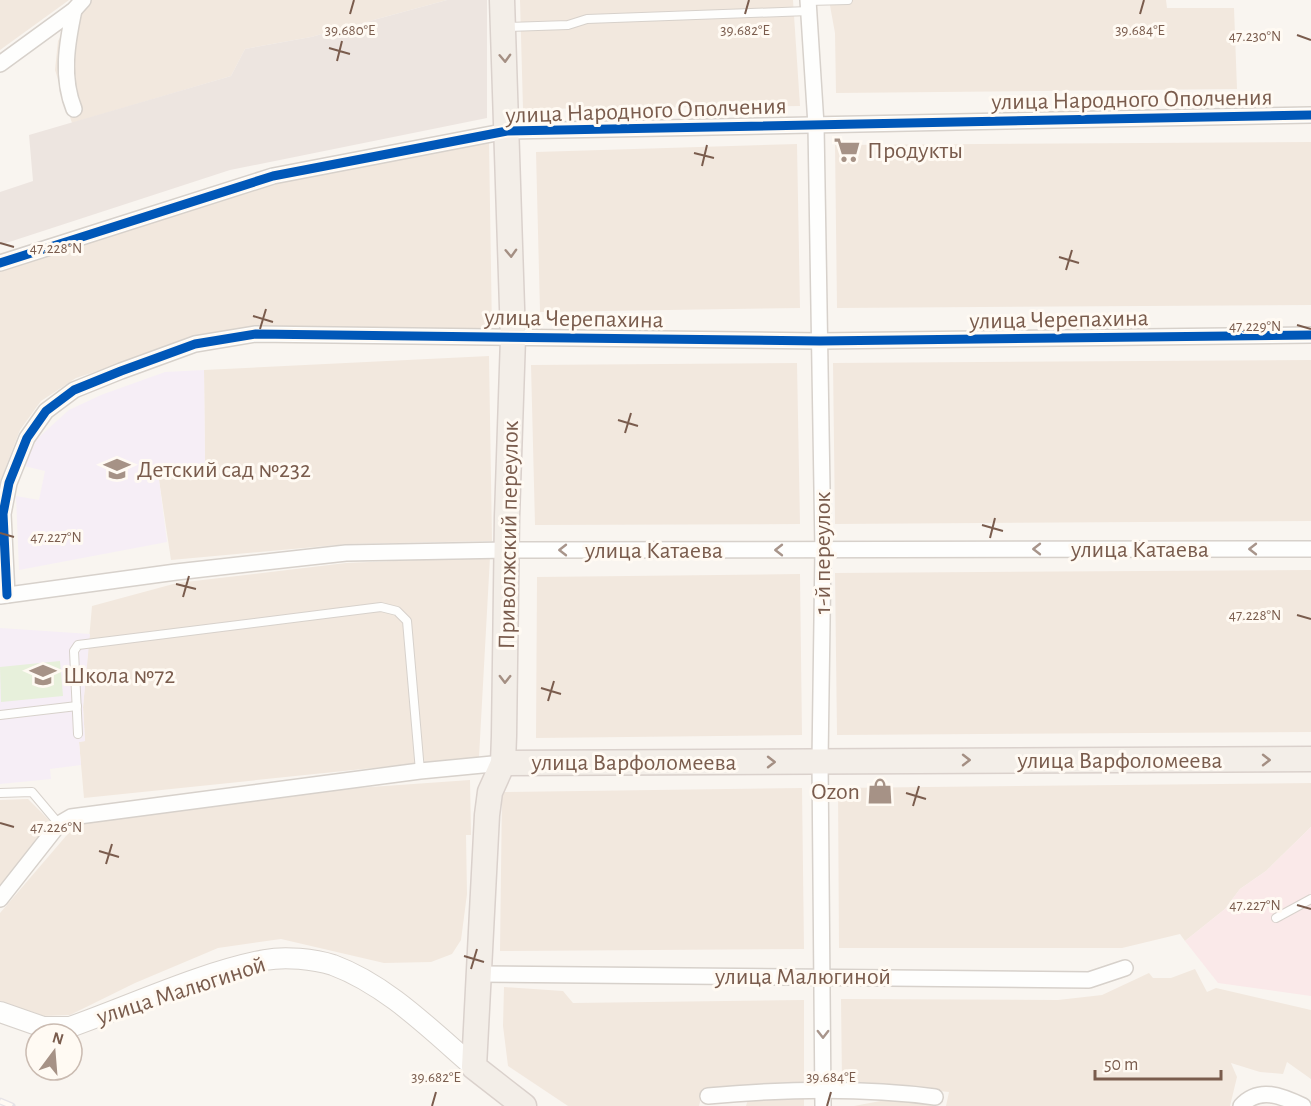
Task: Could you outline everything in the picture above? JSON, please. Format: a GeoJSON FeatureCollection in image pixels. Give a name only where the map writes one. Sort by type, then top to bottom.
{"type":"FeatureCollection","features":[{"type":"Feature","properties":{"kind":"main road","name":"Приволжский переулок"},"geometry":{"type":"LineString","coordinates":[[474,1067],[487,815],[490,792],[503,763],[513,338],[502,0]]}},
{"type":"Feature","properties":{"kind":"main road","name":"улица Варфоломеева"},"geometry":{"type":"LineString","coordinates":[[503,763],[1311,759]]}},
{"type":"Feature","properties":{"kind":"main road"},"geometry":{"type":"LineString","coordinates":[[474,1067],[524,1106]]}},
{"type":"Feature","properties":{"kind":"street","name":"1-й переулок"},"geometry":{"type":"LineString","coordinates":[[808,4],[816,125],[823,550],[820,761],[824,975],[823,1099]]}},
{"type":"Feature","properties":{"kind":"street"},"geometry":{"type":"LineString","coordinates":[[0,64],[78,5]]}},
{"type":"Feature","properties":{"kind":"street"},"geometry":{"type":"LineString","coordinates":[[74,109],[67,93],[66,69],[78,5]]}},
{"type":"Feature","properties":{"kind":"street","name":"улица Народного Ополчения"},"geometry":{"type":"LineString","coordinates":[[0,263],[273,176],[507,131],[1311,115]]}},
{"type":"Feature","properties":{"kind":"street","name":"улица Черепахина"},"geometry":{"type":"LineString","coordinates":[[4,595],[3,514],[9,483],[27,438],[46,411],[74,390],[195,344],[256,334],[484,335],[513,338],[820,341],[1311,335]]}},
{"type":"Feature","properties":{"kind":"street","name":"улица Катаева"},"geometry":{"type":"LineString","coordinates":[[4,595],[176,572],[346,554],[507,550],[1311,549]]}},
{"type":"Feature","properties":{"kind":"street","name":"улица Варфоломеева"},"geometry":{"type":"LineString","coordinates":[[59,824],[71,817],[420,771],[503,763]]}},
{"type":"Feature","properties":{"kind":"street"},"geometry":{"type":"LineString","coordinates":[[0,899],[59,824]]}},
{"type":"Feature","properties":{"kind":"street","name":"улица Малюгиной"},"geometry":{"type":"LineString","coordinates":[[0,1012],[43,1027],[70,1027],[227,970],[267,959],[300,959],[333,965],[398,1002],[474,1067]]}},
{"type":"Feature","properties":{"kind":"street","name":"улица Малюгиной"},"geometry":{"type":"LineString","coordinates":[[480,974],[824,975],[1089,980],[1125,968]]}},
{"type":"Feature","properties":{"kind":"street"},"geometry":{"type":"LineString","coordinates":[[708,1096],[763,1091],[823,1099],[857,1089],[935,1097]]}},
{"type":"Feature","properties":{"kind":"street"},"geometry":{"type":"LineString","coordinates":[[1242,1106],[1250,1097],[1266,1094],[1284,1097],[1303,1106]]}},
{"type":"Feature","properties":{"kind":"lane"},"geometry":{"type":"LineString","coordinates":[[504,27],[568,25],[587,19],[848,0]]}},
{"type":"Feature","properties":{"kind":"lane"},"geometry":{"type":"LineString","coordinates":[[78,734],[74,651],[78,645],[381,607],[397,611],[407,621],[420,771]]}},
{"type":"Feature","properties":{"kind":"lane"},"geometry":{"type":"LineString","coordinates":[[0,715],[77,706]]}},
{"type":"Feature","properties":{"kind":"lane"},"geometry":{"type":"LineString","coordinates":[[0,793],[32,792],[59,824]]}},
{"type":"Feature","properties":{"kind":"lane"},"geometry":{"type":"LineString","coordinates":[[1276,918],[1311,899]]}},
{"type":"Feature","properties":{"kind":"shaded area"},"geometry":{"type":"Polygon","coordinates":[[[0,0],[69,0],[0,50],[0,0]]]}},
{"type":"Feature","properties":{"kind":"shaded area"},"geometry":{"type":"Polygon","coordinates":[[[91,0],[447,0],[311,37],[245,49],[231,76],[72,123],[55,70],[58,41],[70,20],[91,0]]]}},
{"type":"Feature","properties":{"kind":"shaded area"},"geometry":{"type":"Polygon","coordinates":[[[447,0],[487,0],[487,118],[230,170],[0,245],[0,192],[33,181],[29,135],[231,76],[245,49],[311,37],[447,0]]]}},
{"type":"Feature","properties":{"kind":"shaded area"},"geometry":{"type":"Polygon","coordinates":[[[520,0],[793,0],[800,106],[523,109],[520,0]]]}},
{"type":"Feature","properties":{"kind":"shaded area"},"geometry":{"type":"Polygon","coordinates":[[[829,0],[1166,0],[1167,8],[1234,8],[1237,89],[836,93],[835,33],[829,0]]]}},
{"type":"Feature","properties":{"kind":"shaded area"},"geometry":{"type":"Polygon","coordinates":[[[1311,142],[1311,305],[837,308],[835,145],[1311,142]]]}},
{"type":"Feature","properties":{"kind":"shaded area"},"geometry":{"type":"Polygon","coordinates":[[[489,143],[492,331],[180,344],[76,378],[41,401],[20,430],[0,482],[0,271],[274,184],[489,143]]]}},
{"type":"Feature","properties":{"kind":"shaded area"},"geometry":{"type":"Polygon","coordinates":[[[797,144],[800,308],[540,312],[536,152],[797,144]]]}},
{"type":"Feature","properties":{"kind":"shaded area"},"geometry":{"type":"Polygon","coordinates":[[[489,356],[492,541],[348,544],[171,560],[159,480],[205,466],[204,370],[489,356]]]}},
{"type":"Feature","properties":{"kind":"shaded area"},"geometry":{"type":"Polygon","coordinates":[[[1311,360],[1311,521],[835,524],[833,363],[1311,360]]]}},
{"type":"Feature","properties":{"kind":"shaded area"},"geometry":{"type":"Polygon","coordinates":[[[797,363],[800,524],[535,525],[531,365],[797,363]]]}},
{"type":"Feature","properties":{"kind":"shaded area","name":"Детский сад №232"},"geometry":{"type":"Polygon","coordinates":[[[204,370],[205,466],[159,480],[167,542],[19,570],[16,496],[39,500],[45,471],[24,466],[37,439],[69,410],[101,395],[165,372],[204,370]]]}},
{"type":"Feature","properties":{"kind":"shaded area"},"geometry":{"type":"Polygon","coordinates":[[[490,557],[479,757],[84,798],[79,742],[85,741],[83,707],[92,606],[177,583],[346,563],[490,557]]]}},
{"type":"Feature","properties":{"kind":"shaded area"},"geometry":{"type":"Polygon","coordinates":[[[1311,570],[1311,732],[837,735],[835,573],[1311,570]]]}},
{"type":"Feature","properties":{"kind":"shaded area"},"geometry":{"type":"Polygon","coordinates":[[[800,574],[802,735],[536,738],[537,577],[800,574]]]}},
{"type":"Feature","properties":{"kind":"shaded area","name":"Школа №72"},"geometry":{"type":"Polygon","coordinates":[[[0,628],[90,634],[83,707],[85,741],[79,742],[81,765],[50,769],[51,779],[0,784],[0,628]]]}},
{"type":"Feature","properties":{"kind":"shaded area"},"geometry":{"type":"Polygon","coordinates":[[[470,780],[471,835],[466,835],[467,894],[461,940],[452,954],[431,962],[384,963],[281,939],[218,948],[135,983],[70,1015],[44,1016],[0,1001],[0,913],[66,836],[100,806],[470,780]]]}},
{"type":"Feature","properties":{"kind":"shaded area"},"geometry":{"type":"Polygon","coordinates":[[[1311,783],[1311,827],[1266,871],[1240,889],[1225,909],[1185,941],[1180,934],[1122,948],[839,948],[838,788],[1311,783]]]}},
{"type":"Feature","properties":{"kind":"shaded area"},"geometry":{"type":"Polygon","coordinates":[[[802,788],[804,949],[500,951],[502,792],[802,788]]]}},
{"type":"Feature","properties":{"kind":"shaded area"},"geometry":{"type":"Polygon","coordinates":[[[28,799],[52,823],[0,891],[0,800],[28,799]]]}},
{"type":"Feature","properties":{"kind":"shaded area"},"geometry":{"type":"Polygon","coordinates":[[[1311,827],[1311,996],[1218,983],[1185,941],[1225,909],[1240,889],[1266,871],[1311,827]]]}},
{"type":"Feature","properties":{"kind":"shaded area"},"geometry":{"type":"Polygon","coordinates":[[[1195,969],[1207,992],[1216,988],[1311,1010],[1311,1079],[1287,1062],[1283,1074],[1260,1072],[1231,1063],[1237,1077],[1230,1106],[946,1106],[949,1092],[842,1082],[841,999],[1058,1000],[1102,995],[1149,973],[1153,978],[1171,978],[1195,969]]]}},
{"type":"Feature","properties":{"kind":"shaded area"},"geometry":{"type":"Polygon","coordinates":[[[504,987],[563,991],[573,1003],[804,1000],[804,1082],[703,1090],[699,1106],[568,1106],[508,1066],[503,1026],[504,987]]]}},
{"type":"Feature","properties":{"kind":"shaded area"},"geometry":{"type":"Polygon","coordinates":[[[749,1096],[804,1099],[804,1106],[746,1106],[749,1096]]]}},
{"type":"Feature","properties":{"kind":"shaded area"},"geometry":{"type":"Polygon","coordinates":[[[891,1099],[923,1101],[935,1106],[854,1106],[891,1099]]]}},
{"type":"Feature","properties":{"kind":"green space"},"geometry":{"type":"Polygon","coordinates":[[[60,661],[63,696],[1,702],[0,667],[60,661]]]}},
{"type":"Feature","properties":{"kind":"railway"},"geometry":{"type":"LineString","coordinates":[[0,1101],[12,1106]]}},
{"type":"Feature","properties":{"kind":"cycle path"},"geometry":{"type":"LineString","coordinates":[[0,263],[273,176],[507,131],[1311,115]]}},
{"type":"Feature","properties":{"kind":"cycle path"},"geometry":{"type":"LineString","coordinates":[[7,595],[3,514],[9,483],[27,438],[46,411],[74,390],[195,344],[256,334],[820,341],[1311,335]]}},
{"type":"Feature","properties":{"kind":"place","name":"Продукты"},"geometry":{"type":"Point","coordinates":[847,150]}},
{"type":"Feature","properties":{"kind":"place","name":"Детский сад №232"},"geometry":{"type":"Point","coordinates":[117,469]}},
{"type":"Feature","properties":{"kind":"place","name":"Школа №72"},"geometry":{"type":"Point","coordinates":[43,675]}},
{"type":"Feature","properties":{"kind":"place","name":"Ozon"},"geometry":{"type":"Point","coordinates":[880,791]}}]}
